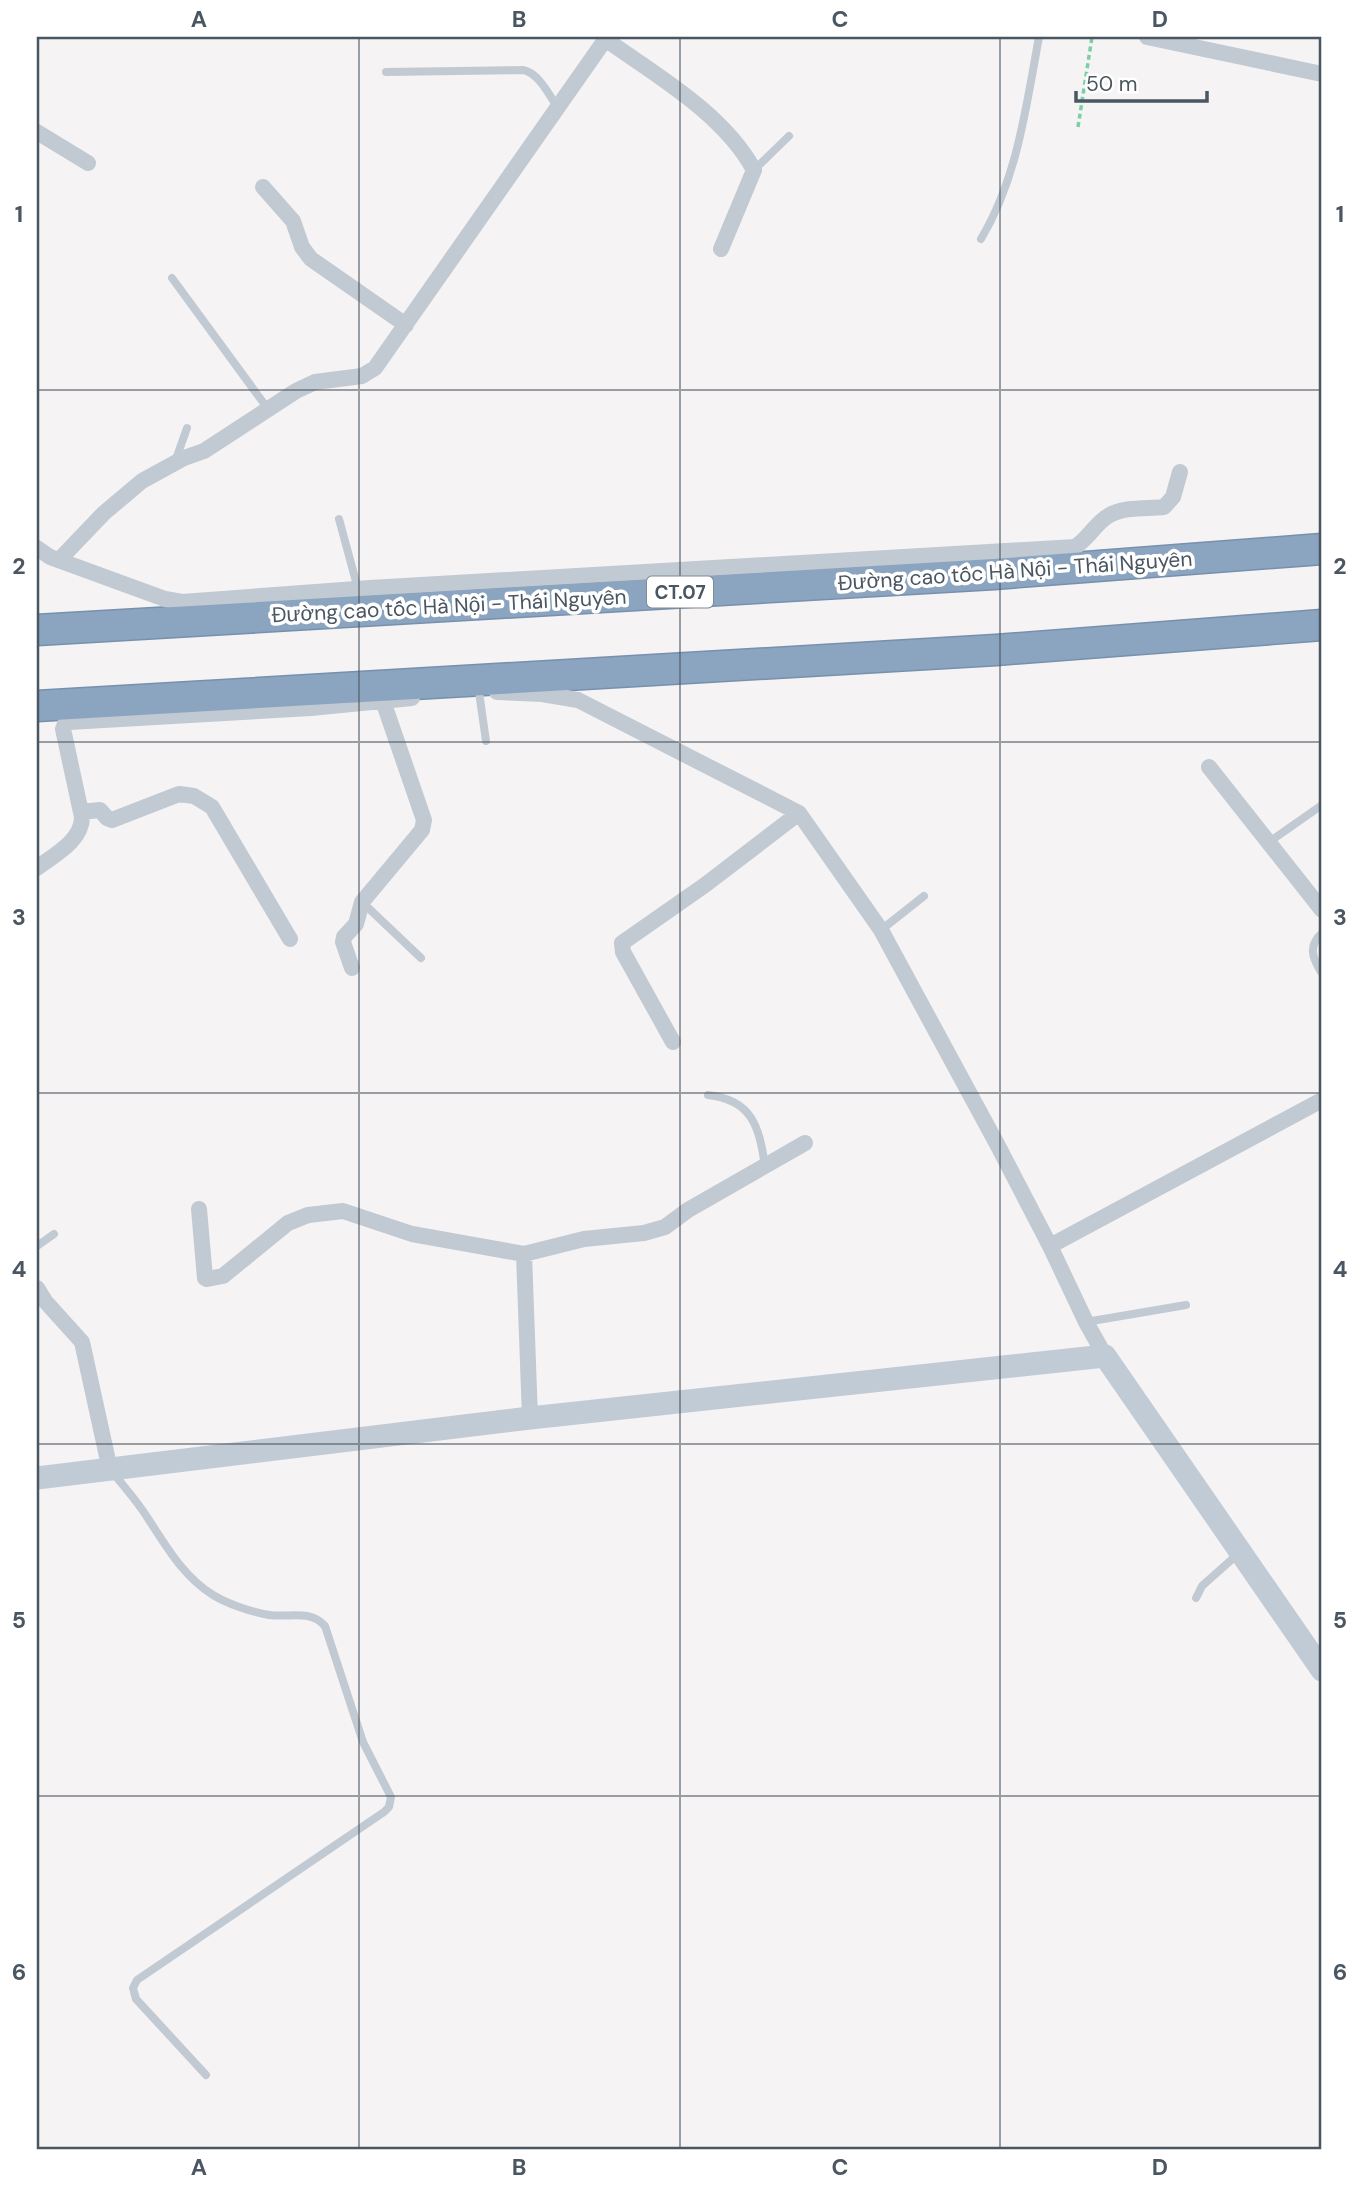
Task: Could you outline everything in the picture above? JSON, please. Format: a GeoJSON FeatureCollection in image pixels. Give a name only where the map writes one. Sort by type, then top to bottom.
{"type":"FeatureCollection","features":[{"type":"Feature","properties":{"kind":"highway","name":"Đường cao tốc Hà Nội - Thái Nguyên"},"geometry":{"type":"LineString","coordinates":[[37,629],[980,575],[1322,549]]}},
{"type":"Feature","properties":{"kind":"highway"},"geometry":{"type":"LineString","coordinates":[[37,705],[996,650],[1322,625]]}},
{"type":"Feature","properties":{"kind":"street"},"geometry":{"type":"LineString","coordinates":[[1147,37],[1191,41],[1322,75]]}},
{"type":"Feature","properties":{"kind":"street"},"geometry":{"type":"LineString","coordinates":[[59,560],[104,513],[142,481],[204,451],[296,391],[314,383],[362,376],[375,368],[606,38],[724,129],[741,148],[754,170],[721,249]]}},
{"type":"Feature","properties":{"kind":"street"},"geometry":{"type":"LineString","coordinates":[[37,132],[88,163]]}},
{"type":"Feature","properties":{"kind":"street"},"geometry":{"type":"LineString","coordinates":[[263,187],[293,221],[302,247],[311,259],[406,325]]}},
{"type":"Feature","properties":{"kind":"street"},"geometry":{"type":"LineString","coordinates":[[37,548],[50,557],[165,599],[182,602],[358,589],[1075,547],[1086,540],[1109,515],[1125,510],[1164,507],[1174,497],[1180,472]]}},
{"type":"Feature","properties":{"kind":"street"},"geometry":{"type":"LineString","coordinates":[[37,869],[69,844],[80,831],[80,812],[64,729],[69,722],[214,715],[479,692],[541,694],[578,701],[799,813],[881,930],[1050,1245],[1105,1356],[1241,1551],[1319,1657]]}},
{"type":"Feature","properties":{"kind":"street"},"geometry":{"type":"LineString","coordinates":[[352,968],[343,942],[356,924],[362,902],[422,830],[424,820],[383,701]]}},
{"type":"Feature","properties":{"kind":"street"},"geometry":{"type":"LineString","coordinates":[[1209,766],[1322,910]]}},
{"type":"Feature","properties":{"kind":"street"},"geometry":{"type":"LineString","coordinates":[[80,812],[100,810],[112,820],[179,794],[194,796],[212,807],[290,939]]}},
{"type":"Feature","properties":{"kind":"street"},"geometry":{"type":"LineString","coordinates":[[673,1042],[623,951],[622,943],[705,885],[799,813]]}},
{"type":"Feature","properties":{"kind":"street"},"geometry":{"type":"LineString","coordinates":[[1050,1245],[1322,1100]]}},
{"type":"Feature","properties":{"kind":"street"},"geometry":{"type":"LineString","coordinates":[[199,1209],[205,1278],[213,1280],[223,1276],[288,1223],[308,1214],[342,1211],[412,1234],[524,1254],[584,1239],[644,1233],[665,1227],[688,1210],[805,1143]]}},
{"type":"Feature","properties":{"kind":"street"},"geometry":{"type":"LineString","coordinates":[[524,1254],[530,1418]]}},
{"type":"Feature","properties":{"kind":"street"},"geometry":{"type":"LineString","coordinates":[[37,1288],[45,1301],[82,1342],[110,1469]]}},
{"type":"Feature","properties":{"kind":"street"},"geometry":{"type":"LineString","coordinates":[[37,1478],[530,1418],[1105,1356]]}},
{"type":"Feature","properties":{"kind":"lane"},"geometry":{"type":"LineString","coordinates":[[981,239],[999,205],[1017,156],[1039,37]]}},
{"type":"Feature","properties":{"kind":"lane"},"geometry":{"type":"LineString","coordinates":[[386,72],[523,69],[536,77],[558,108]]}},
{"type":"Feature","properties":{"kind":"lane"},"geometry":{"type":"LineString","coordinates":[[754,170],[789,136]]}},
{"type":"Feature","properties":{"kind":"lane"},"geometry":{"type":"LineString","coordinates":[[172,278],[268,410]]}},
{"type":"Feature","properties":{"kind":"lane"},"geometry":{"type":"LineString","coordinates":[[175,463],[187,428]]}},
{"type":"Feature","properties":{"kind":"lane"},"geometry":{"type":"LineString","coordinates":[[339,519],[358,589]]}},
{"type":"Feature","properties":{"kind":"lane"},"geometry":{"type":"LineString","coordinates":[[479,692],[485,741]]}},
{"type":"Feature","properties":{"kind":"lane"},"geometry":{"type":"LineString","coordinates":[[1269,842],[1322,805]]}},
{"type":"Feature","properties":{"kind":"lane"},"geometry":{"type":"LineString","coordinates":[[881,930],[924,896]]}},
{"type":"Feature","properties":{"kind":"lane"},"geometry":{"type":"LineString","coordinates":[[362,902],[421,958]]}},
{"type":"Feature","properties":{"kind":"lane"},"geometry":{"type":"LineString","coordinates":[[1321,972],[1312,958],[1314,942],[1322,933]]}},
{"type":"Feature","properties":{"kind":"lane"},"geometry":{"type":"LineString","coordinates":[[708,1095],[726,1097],[738,1104],[755,1121],[765,1166]]}},
{"type":"Feature","properties":{"kind":"lane"},"geometry":{"type":"LineString","coordinates":[[37,1247],[54,1234]]}},
{"type":"Feature","properties":{"kind":"lane"},"geometry":{"type":"LineString","coordinates":[[1086,1322],[1186,1305]]}},
{"type":"Feature","properties":{"kind":"lane"},"geometry":{"type":"LineString","coordinates":[[110,1469],[184,1570],[212,1595],[270,1615],[311,1616],[325,1626],[363,1742],[391,1797],[391,1802],[384,1812],[137,1980],[133,1988],[136,1999],[206,2075]]}},
{"type":"Feature","properties":{"kind":"lane"},"geometry":{"type":"LineString","coordinates":[[1196,1598],[1202,1586],[1241,1551]]}},
{"type":"Feature","properties":{"kind":"path"},"geometry":{"type":"LineString","coordinates":[[1078,127],[1092,37]]}}]}
